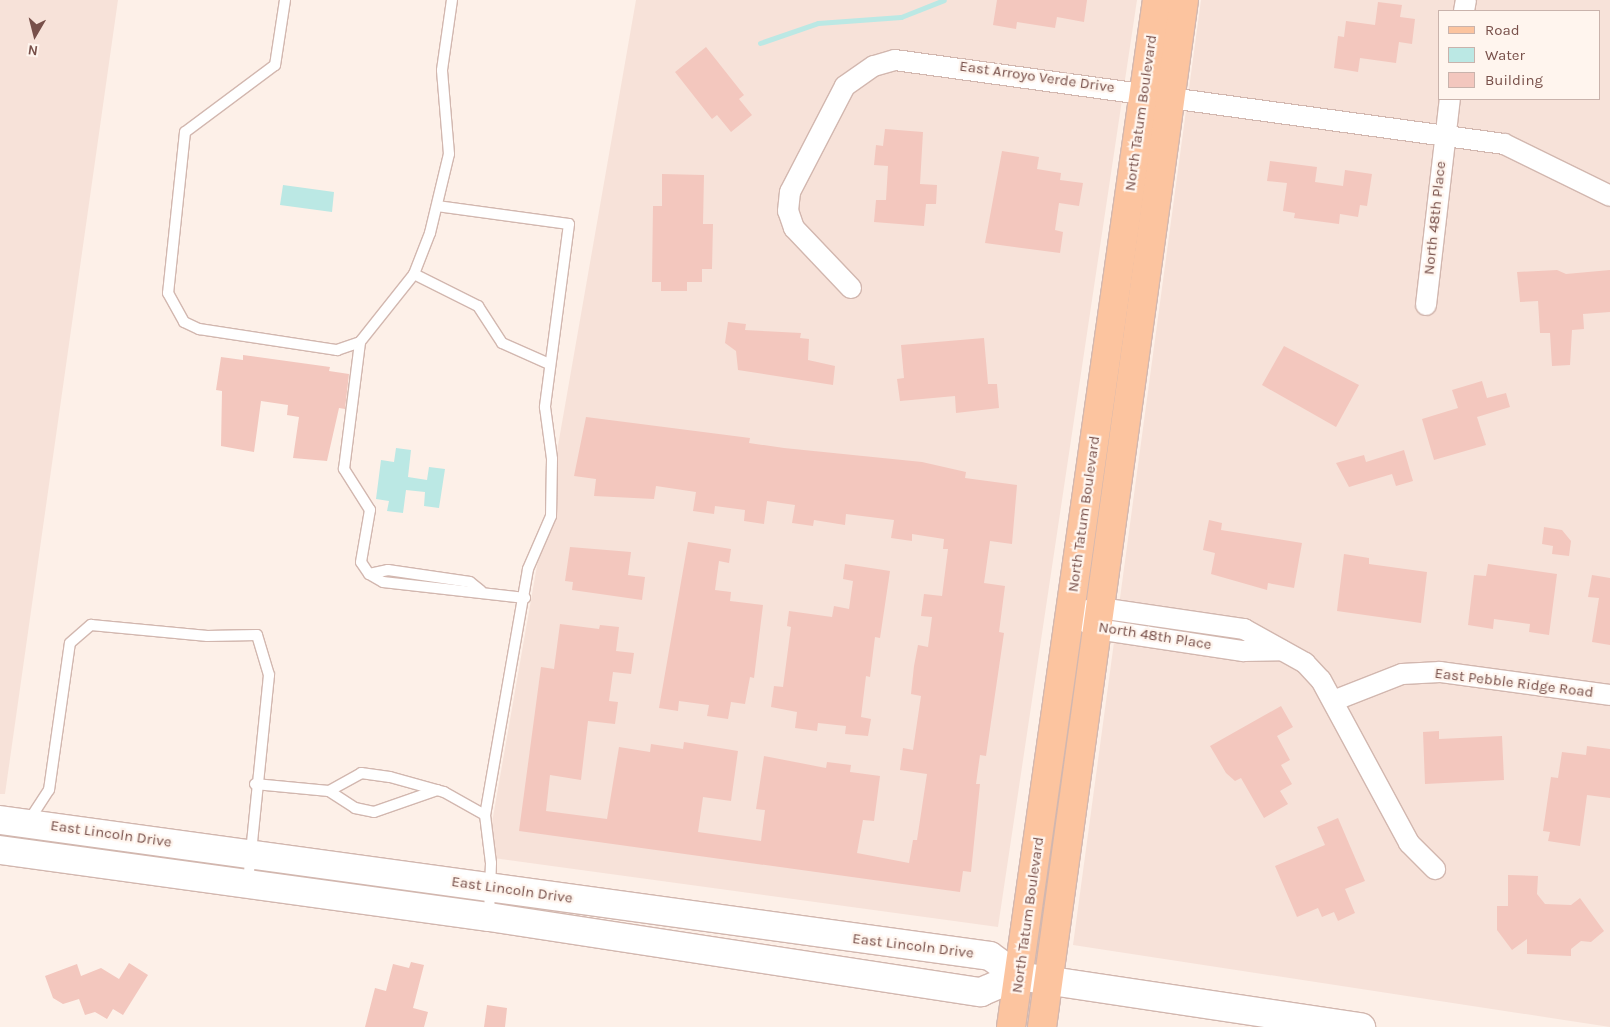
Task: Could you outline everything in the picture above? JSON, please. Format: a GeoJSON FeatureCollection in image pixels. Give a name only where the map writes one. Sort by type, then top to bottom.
{"type":"FeatureCollection","features":[{"type":"Feature","properties":{"kind":"main road","name":"North Tatum Boulevard"},"geometry":{"type":"LineString","coordinates":[[1012,1027],[1157,0]]}},
{"type":"Feature","properties":{"kind":"main road","name":"North Tatum Boulevard"},"geometry":{"type":"LineString","coordinates":[[1042,1027],[1184,0]]}},
{"type":"Feature","properties":{"kind":"main road","name":"East Lincoln Drive"},"geometry":{"type":"LineString","coordinates":[[0,820],[990,956],[1018,976],[1361,1027]]}},
{"type":"Feature","properties":{"kind":"main road","name":"East Lincoln Drive"},"geometry":{"type":"LineString","coordinates":[[0,850],[489,917],[981,992],[1018,976]]}},
{"type":"Feature","properties":{"kind":"street","name":"East Arroyo Verde Drive"},"geometry":{"type":"LineString","coordinates":[[851,288],[794,228],[788,211],[790,192],[845,86],[858,75],[895,60],[916,60],[1444,132],[1504,144],[1610,196]]}},
{"type":"Feature","properties":{"kind":"street","name":"North 48th Place"},"geometry":{"type":"LineString","coordinates":[[1426,305],[1444,132],[1450,100]]}},
{"type":"Feature","properties":{"kind":"street","name":"North 48th Place"},"geometry":{"type":"LineString","coordinates":[[1070,613],[1243,651],[1285,650],[1305,662],[1333,701],[1408,843],[1435,869]]}},
{"type":"Feature","properties":{"kind":"street","name":"East Pebble Ridge Road"},"geometry":{"type":"LineString","coordinates":[[1333,701],[1402,674],[1440,672],[1610,695]]}},
{"type":"Feature","properties":{"kind":"lane"},"geometry":{"type":"LineString","coordinates":[[285,0],[275,65],[185,132],[168,293],[184,322],[199,329],[337,350],[360,342]]}},
{"type":"Feature","properties":{"kind":"lane"},"geometry":{"type":"LineString","coordinates":[[452,0],[442,70],[449,154],[437,206],[414,274],[360,342],[344,469],[370,510],[361,562],[369,574],[383,582],[470,594],[481,591],[525,598]]}},
{"type":"Feature","properties":{"kind":"lane"},"geometry":{"type":"LineString","coordinates":[[437,206],[569,224],[547,363],[545,407],[552,458],[551,516],[528,569],[525,598],[485,815],[492,887],[489,917]]}},
{"type":"Feature","properties":{"kind":"lane"},"geometry":{"type":"LineString","coordinates":[[414,274],[478,306],[502,343],[547,363]]}},
{"type":"Feature","properties":{"kind":"lane"},"geometry":{"type":"LineString","coordinates":[[27,823],[49,790],[70,643],[91,625],[207,636],[257,636],[269,675],[255,784],[248,884]]}},
{"type":"Feature","properties":{"kind":"lane"},"geometry":{"type":"LineString","coordinates":[[329,791],[361,774],[437,790],[485,815]]}},
{"type":"Feature","properties":{"kind":"lane"},"geometry":{"type":"LineString","coordinates":[[255,784],[329,791],[355,808],[374,812],[437,790]]}},
{"type":"Feature","properties":{"kind":"shaded area"},"geometry":{"type":"Polygon","coordinates":[[[0,0],[118,0],[5,794],[0,794],[0,0]]]}},
{"type":"Feature","properties":{"kind":"shaded area"},"geometry":{"type":"Polygon","coordinates":[[[636,0],[1137,0],[998,927],[486,857],[636,0]]]}},
{"type":"Feature","properties":{"kind":"shaded area"},"geometry":{"type":"Polygon","coordinates":[[[1201,0],[1610,0],[1610,1027],[1073,945],[1201,0]]]}},
{"type":"Feature","properties":{"kind":"water"},"geometry":{"type":"Polygon","coordinates":[[[283,185],[334,192],[332,212],[280,205],[283,185]]]}},
{"type":"Feature","properties":{"kind":"water"},"geometry":{"type":"Polygon","coordinates":[[[396,448],[411,450],[408,477],[427,480],[429,467],[445,469],[439,508],[424,506],[425,492],[406,490],[403,513],[387,511],[389,501],[376,499],[381,460],[394,462],[396,448]]]}},
{"type":"Feature","properties":{"kind":"building"},"geometry":{"type":"Polygon","coordinates":[[[997,0],[1087,0],[1084,22],[1057,17],[1055,28],[1017,22],[1016,29],[993,25],[997,0]]]}},
{"type":"Feature","properties":{"kind":"building"},"geometry":{"type":"Polygon","coordinates":[[[1378,2],[1402,5],[1400,17],[1415,19],[1412,44],[1399,42],[1396,63],[1360,58],[1358,72],[1334,68],[1338,36],[1344,37],[1346,21],[1375,25],[1378,2]]]}},
{"type":"Feature","properties":{"kind":"building"},"geometry":{"type":"Polygon","coordinates":[[[706,47],[744,95],[739,99],[752,115],[731,132],[717,115],[712,119],[675,72],[706,47]]]}},
{"type":"Feature","properties":{"kind":"building"},"geometry":{"type":"Polygon","coordinates":[[[885,129],[923,132],[920,184],[937,185],[936,204],[926,204],[924,226],[874,222],[876,200],[886,200],[888,166],[874,165],[876,145],[883,146],[885,129]]]}},
{"type":"Feature","properties":{"kind":"building"},"geometry":{"type":"Polygon","coordinates":[[[1002,151],[1039,157],[1037,169],[1061,173],[1060,180],[1083,183],[1079,206],[1059,203],[1055,230],[1063,232],[1060,253],[985,243],[1002,151]]]}},
{"type":"Feature","properties":{"kind":"building"},"geometry":{"type":"Polygon","coordinates":[[[1270,161],[1317,167],[1315,182],[1343,186],[1345,170],[1372,174],[1367,206],[1360,205],[1358,217],[1340,214],[1339,224],[1294,218],[1295,213],[1283,211],[1287,183],[1267,181],[1270,161]]]}},
{"type":"Feature","properties":{"kind":"building"},"geometry":{"type":"Polygon","coordinates":[[[662,174],[704,175],[703,224],[713,224],[712,269],[702,269],[702,282],[687,282],[687,291],[661,291],[661,282],[652,282],[653,206],[662,206],[662,174]]]}},
{"type":"Feature","properties":{"kind":"building"},"geometry":{"type":"Polygon","coordinates":[[[1557,270],[1566,274],[1610,270],[1610,312],[1583,314],[1584,329],[1572,330],[1570,365],[1552,366],[1550,333],[1540,333],[1538,301],[1520,302],[1517,272],[1557,270]]]}},
{"type":"Feature","properties":{"kind":"building"},"geometry":{"type":"Polygon","coordinates":[[[728,322],[746,324],[745,330],[801,333],[800,338],[809,339],[808,360],[835,366],[833,385],[738,370],[736,351],[725,343],[728,322]]]}},
{"type":"Feature","properties":{"kind":"building"},"geometry":{"type":"Polygon","coordinates":[[[984,338],[988,384],[997,384],[999,408],[956,413],[955,396],[900,401],[897,379],[904,378],[901,345],[984,338]]]}},
{"type":"Feature","properties":{"kind":"building"},"geometry":{"type":"Polygon","coordinates":[[[1284,346],[1359,385],[1336,427],[1262,385],[1284,346]]]}},
{"type":"Feature","properties":{"kind":"building"},"geometry":{"type":"Polygon","coordinates":[[[243,355],[330,367],[329,371],[349,374],[345,409],[339,408],[327,461],[293,458],[299,417],[287,415],[288,405],[261,401],[254,452],[221,446],[222,391],[216,390],[221,357],[243,360],[243,355]]]}},
{"type":"Feature","properties":{"kind":"building"},"geometry":{"type":"Polygon","coordinates":[[[1482,381],[1487,398],[1506,393],[1510,407],[1477,417],[1486,445],[1434,460],[1422,419],[1458,408],[1452,390],[1482,381]]]}},
{"type":"Feature","properties":{"kind":"building"},"geometry":{"type":"Polygon","coordinates":[[[586,417],[750,438],[749,443],[784,448],[922,462],[966,472],[965,478],[1017,485],[1012,544],[990,541],[984,583],[1005,586],[999,632],[1004,633],[986,756],[980,755],[976,784],[980,784],[971,872],[963,871],[960,892],[519,831],[541,667],[554,669],[560,624],[599,629],[600,625],[619,627],[616,651],[634,653],[631,674],[613,672],[609,701],[618,702],[615,724],[588,721],[581,780],[550,775],[546,811],[607,819],[619,747],[650,752],[651,744],[683,749],[684,742],[738,751],[731,801],[703,797],[698,832],[761,841],[765,810],[756,809],[764,756],[826,768],[827,762],[851,765],[850,772],[880,776],[874,821],[863,820],[857,853],[909,863],[913,840],[917,840],[927,774],[900,770],[903,748],[913,750],[921,696],[911,694],[918,645],[928,647],[932,617],[921,616],[924,594],[942,596],[948,549],[943,549],[944,539],[912,534],[912,541],[891,538],[894,520],[846,514],[845,525],[814,520],[813,526],[792,523],[795,505],[767,501],[764,524],[744,521],[745,510],[715,506],[714,514],[693,511],[696,492],[656,486],[654,499],[594,496],[596,479],[574,476],[586,417]]]}},
{"type":"Feature","properties":{"kind":"building"},"geometry":{"type":"Polygon","coordinates":[[[1404,450],[1413,481],[1396,486],[1392,474],[1349,487],[1336,463],[1364,455],[1366,462],[1404,450]]]}},
{"type":"Feature","properties":{"kind":"building"},"geometry":{"type":"Polygon","coordinates":[[[1209,520],[1222,523],[1221,530],[1302,543],[1294,588],[1268,583],[1267,590],[1211,574],[1215,553],[1203,550],[1209,520]]]}},
{"type":"Feature","properties":{"kind":"building"},"geometry":{"type":"Polygon","coordinates":[[[1544,527],[1562,530],[1571,541],[1569,556],[1552,554],[1553,546],[1542,544],[1544,527]]]}},
{"type":"Feature","properties":{"kind":"building"},"geometry":{"type":"Polygon","coordinates":[[[688,542],[731,549],[729,563],[719,561],[715,590],[731,592],[730,601],[763,605],[754,678],[750,677],[745,704],[731,702],[728,719],[707,716],[709,705],[679,701],[678,711],[659,708],[688,542]]]}},
{"type":"Feature","properties":{"kind":"building"},"geometry":{"type":"Polygon","coordinates":[[[570,547],[631,552],[628,575],[645,577],[642,600],[572,590],[573,582],[565,581],[570,547]]]}},
{"type":"Feature","properties":{"kind":"building"},"geometry":{"type":"Polygon","coordinates":[[[1344,554],[1369,558],[1369,564],[1427,572],[1421,623],[1337,611],[1344,554]]]}},
{"type":"Feature","properties":{"kind":"building"},"geometry":{"type":"Polygon","coordinates":[[[845,564],[890,571],[880,638],[875,637],[870,677],[866,676],[861,717],[871,719],[868,736],[845,734],[846,726],[818,723],[817,731],[795,728],[797,712],[771,707],[774,686],[783,687],[791,627],[787,626],[789,611],[832,617],[834,606],[849,609],[853,581],[843,579],[845,564]]]}},
{"type":"Feature","properties":{"kind":"building"},"geometry":{"type":"Polygon","coordinates":[[[1488,564],[1557,574],[1549,635],[1529,632],[1530,624],[1494,619],[1493,629],[1468,625],[1474,575],[1486,576],[1488,564]]]}},
{"type":"Feature","properties":{"kind":"building"},"geometry":{"type":"Polygon","coordinates":[[[1592,575],[1610,578],[1610,645],[1592,642],[1599,598],[1588,597],[1592,575]]]}},
{"type":"Feature","properties":{"kind":"building"},"geometry":{"type":"Polygon","coordinates":[[[1281,706],[1293,727],[1277,736],[1290,760],[1281,765],[1292,784],[1280,791],[1288,804],[1264,818],[1241,778],[1235,781],[1226,773],[1210,746],[1281,706]]]}},
{"type":"Feature","properties":{"kind":"building"},"geometry":{"type":"Polygon","coordinates":[[[1439,731],[1439,739],[1502,736],[1504,780],[1425,784],[1423,732],[1439,731]]]}},
{"type":"Feature","properties":{"kind":"building"},"geometry":{"type":"Polygon","coordinates":[[[1587,746],[1610,749],[1610,798],[1587,795],[1580,846],[1548,841],[1550,832],[1543,831],[1551,777],[1558,778],[1562,752],[1586,755],[1587,746]]]}},
{"type":"Feature","properties":{"kind":"building"},"geometry":{"type":"Polygon","coordinates":[[[1338,818],[1365,881],[1345,889],[1355,913],[1338,921],[1334,912],[1322,917],[1318,908],[1297,917],[1275,866],[1325,845],[1317,827],[1338,818]]]}},
{"type":"Feature","properties":{"kind":"building"},"geometry":{"type":"Polygon","coordinates":[[[1508,875],[1538,876],[1537,894],[1545,904],[1571,905],[1580,898],[1604,931],[1591,942],[1581,941],[1571,949],[1571,956],[1527,954],[1527,939],[1512,950],[1497,930],[1497,906],[1508,906],[1508,875]]]}},
{"type":"Feature","properties":{"kind":"building"},"geometry":{"type":"Polygon","coordinates":[[[411,962],[424,965],[413,1008],[428,1012],[424,1027],[365,1027],[375,988],[386,991],[393,964],[409,968],[411,962]]]}},
{"type":"Feature","properties":{"kind":"building"},"geometry":{"type":"Polygon","coordinates":[[[129,963],[148,975],[123,1015],[113,1009],[107,1019],[95,1012],[85,1015],[79,999],[63,1004],[53,998],[45,976],[77,964],[81,976],[101,968],[119,979],[129,963]]]}},
{"type":"Feature","properties":{"kind":"building"},"geometry":{"type":"Polygon","coordinates":[[[487,1005],[507,1008],[505,1027],[484,1027],[487,1005]]]}},
{"type":"Feature","properties":{"kind":"waterway"},"geometry":{"type":"LineString","coordinates":[[760,43],[818,23],[901,17],[944,0]]}}]}
